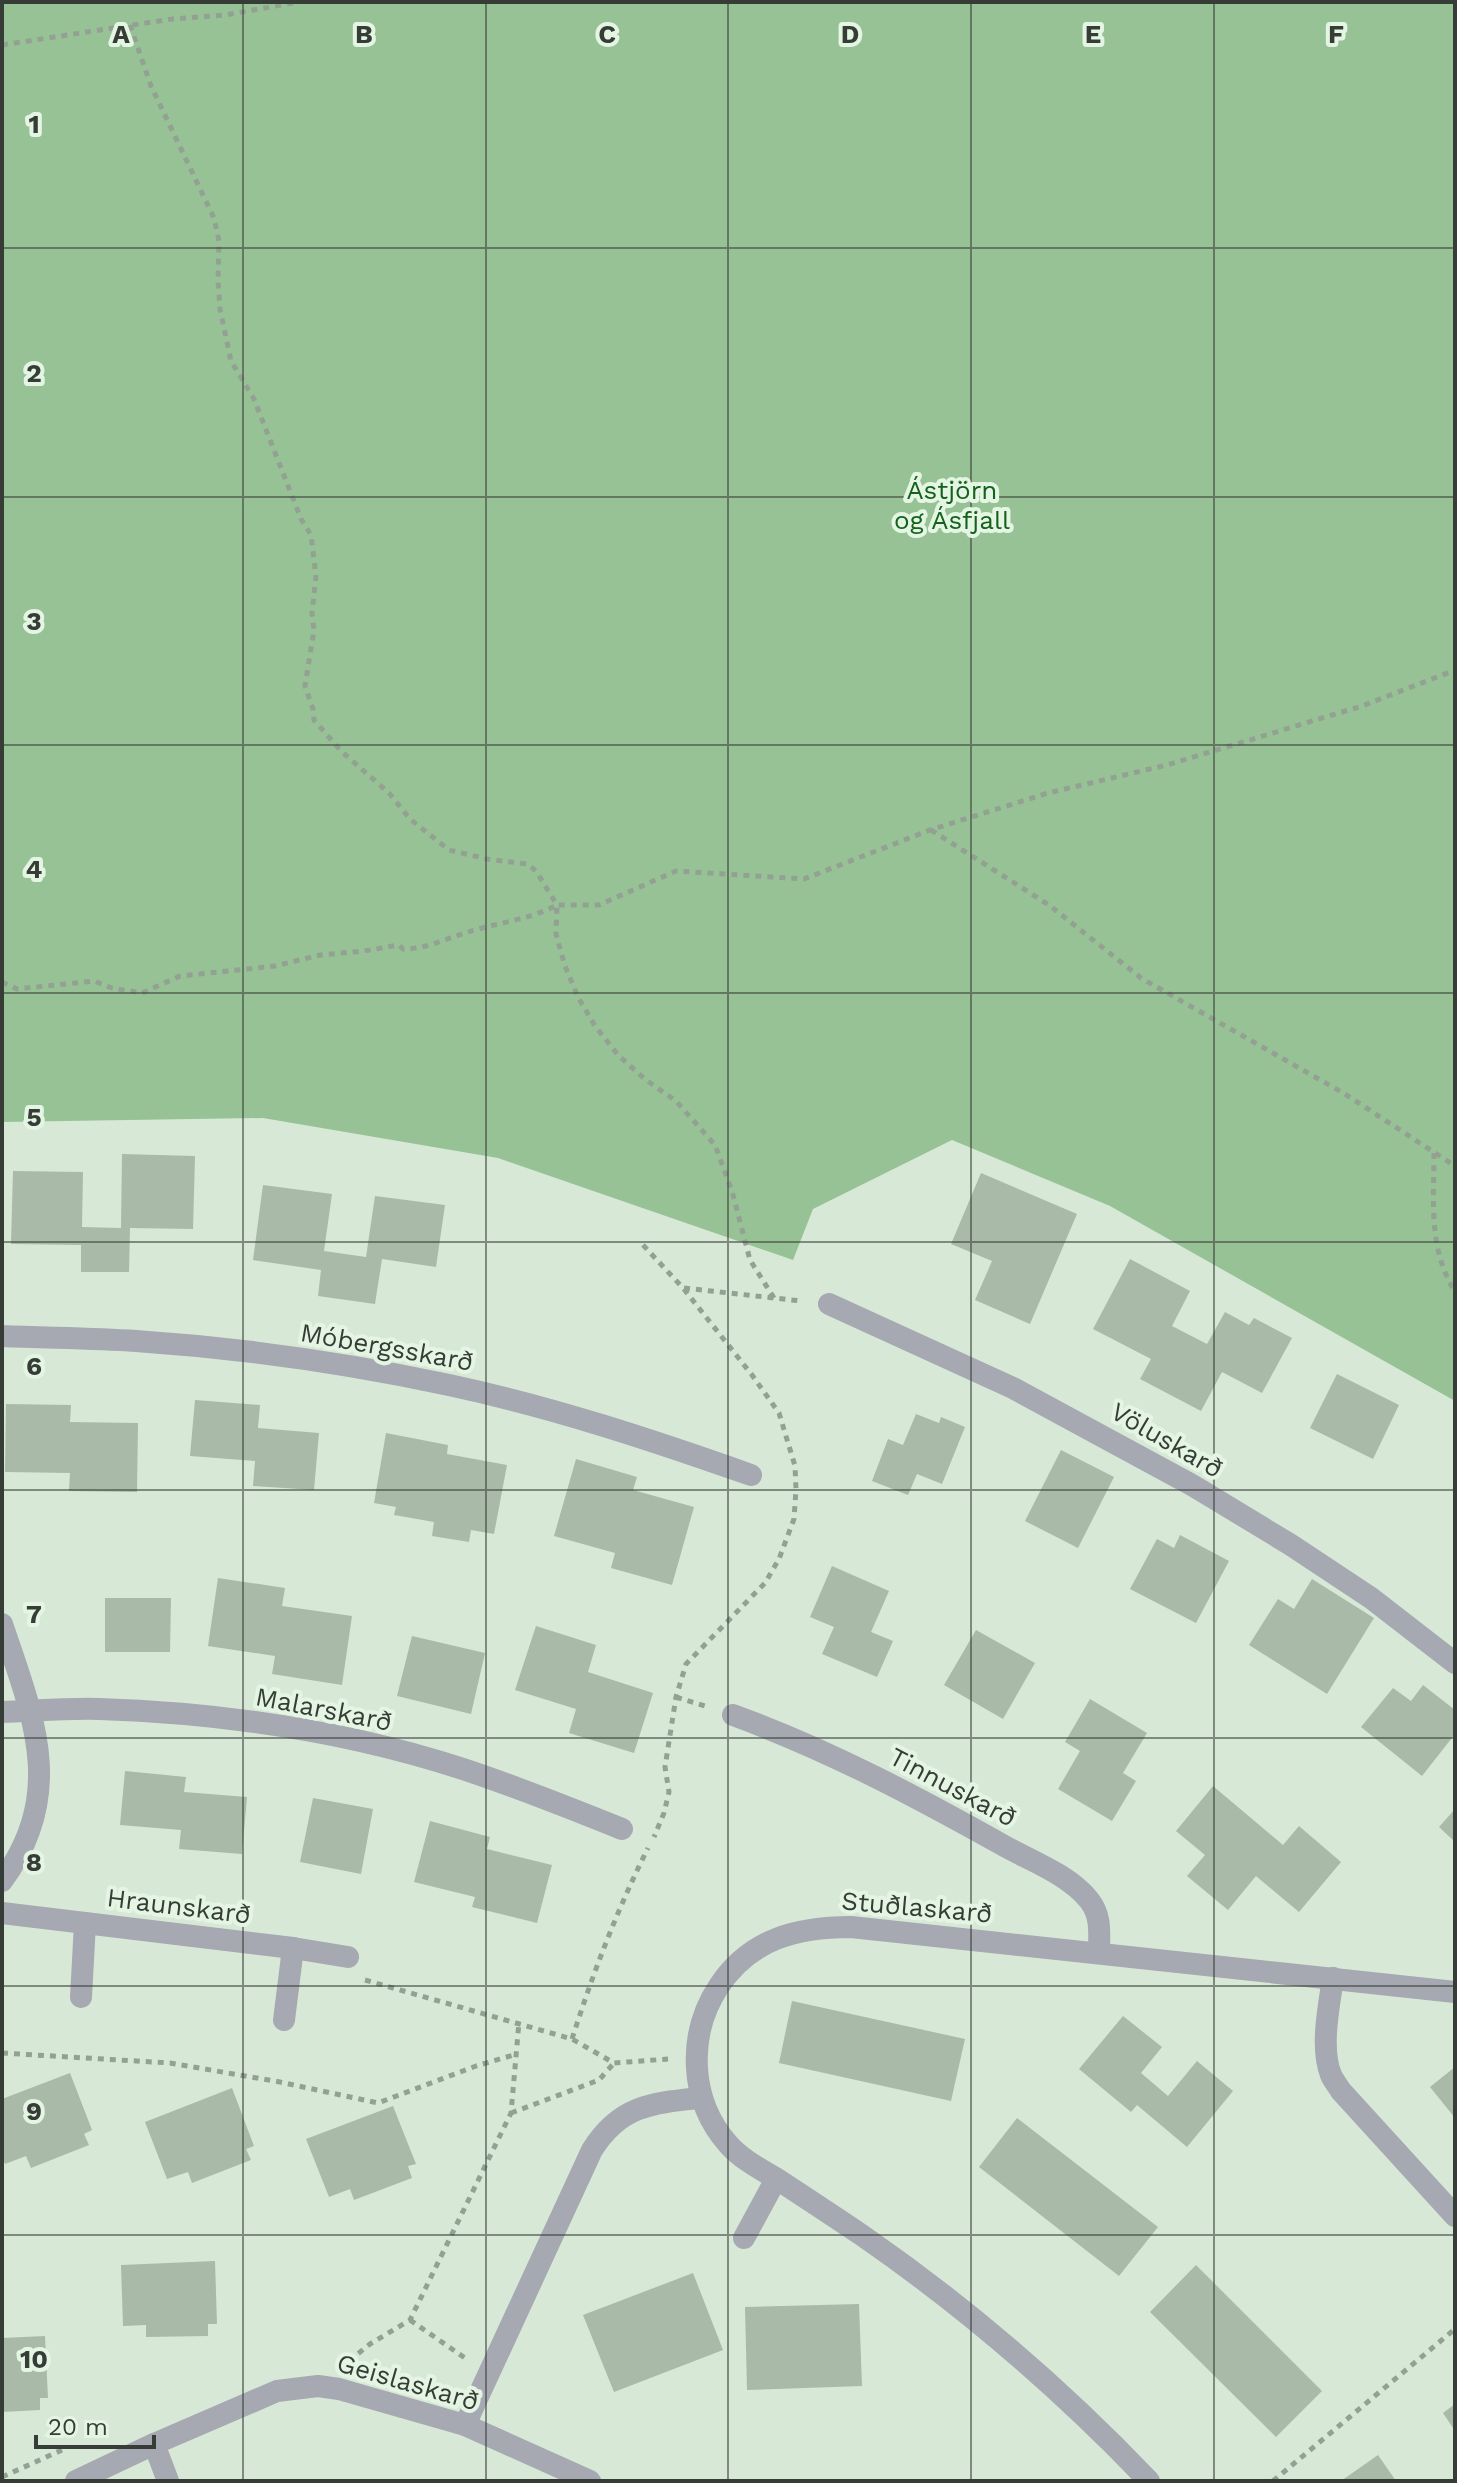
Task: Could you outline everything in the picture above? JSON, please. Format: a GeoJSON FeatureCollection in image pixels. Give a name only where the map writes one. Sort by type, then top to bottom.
{"type":"FeatureCollection","features":[{"type":"Feature","properties":{"kind":"street","name":"Völuskarð"},"geometry":{"type":"LineString","coordinates":[[829,1304],[1013,1388],[1192,1485],[1371,1598],[1455,1663]]}},
{"type":"Feature","properties":{"kind":"street","name":"Móbergsskarð"},"geometry":{"type":"LineString","coordinates":[[2,1336],[136,1341],[345,1365],[449,1385],[551,1410],[652,1440],[751,1475]]}},
{"type":"Feature","properties":{"kind":"street"},"geometry":{"type":"LineString","coordinates":[[2,1624],[31,1711],[39,1752],[39,1790],[34,1816],[25,1842],[2,1881]]}},
{"type":"Feature","properties":{"kind":"street","name":"Malarskarð"},"geometry":{"type":"LineString","coordinates":[[2,1712],[97,1709],[189,1715],[281,1726],[371,1744],[460,1768],[542,1796],[622,1829]]}},
{"type":"Feature","properties":{"kind":"street","name":"Tinnuskarð"},"geometry":{"type":"LineString","coordinates":[[733,1715],[788,1735],[848,1763],[1062,1878],[1092,1903],[1100,1921],[1099,1953]]}},
{"type":"Feature","properties":{"kind":"street","name":"Hraunskarð"},"geometry":{"type":"LineString","coordinates":[[2,1913],[348,1957]]}},
{"type":"Feature","properties":{"kind":"street"},"geometry":{"type":"LineString","coordinates":[[81,1997],[85,1923]]}},
{"type":"Feature","properties":{"kind":"street","name":"Stuðlaskarð"},"geometry":{"type":"LineString","coordinates":[[1149,2481],[1017,2354],[941,2291],[728,2145],[701,2098],[697,2058],[699,2026],[719,1985],[753,1951],[799,1930],[851,1927],[1455,1992]]}},
{"type":"Feature","properties":{"kind":"street"},"geometry":{"type":"LineString","coordinates":[[284,2020],[293,1948]]}},
{"type":"Feature","properties":{"kind":"street"},"geometry":{"type":"LineString","coordinates":[[1333,1978],[1327,2018],[1327,2052],[1331,2074],[1341,2091],[1455,2216]]}},
{"type":"Feature","properties":{"kind":"street"},"geometry":{"type":"LineString","coordinates":[[465,2425],[601,2136],[612,2123],[640,2107],[701,2098]]}},
{"type":"Feature","properties":{"kind":"street"},"geometry":{"type":"LineString","coordinates":[[744,2238],[776,2179]]}},
{"type":"Feature","properties":{"kind":"street","name":"Geislaskarð"},"geometry":{"type":"LineString","coordinates":[[76,2481],[277,2391],[298,2387],[328,2388],[465,2425],[590,2481]]}},
{"type":"Feature","properties":{"kind":"street"},"geometry":{"type":"LineString","coordinates":[[154,2444],[168,2481]]}},
{"type":"Feature","properties":{"kind":"path"},"geometry":{"type":"LineString","coordinates":[[2,45],[298,2]]}},
{"type":"Feature","properties":{"kind":"path"},"geometry":{"type":"LineString","coordinates":[[130,25],[151,86],[214,218],[219,241],[220,309],[231,361],[254,399],[301,519],[311,535],[316,576],[312,613],[314,630],[305,686],[314,720],[341,751],[389,793],[410,819],[449,850],[527,864],[536,871],[557,905],[556,934],[578,997],[595,1026],[618,1055],[676,1101],[715,1145],[732,1191],[750,1260],[774,1298]]}},
{"type":"Feature","properties":{"kind":"path"},"geometry":{"type":"LineString","coordinates":[[2,982],[17,989],[94,981],[112,988],[142,993],[180,976],[275,966],[320,955],[399,945],[403,949],[422,947],[557,905],[599,905],[676,871],[804,879],[930,830],[1048,793],[1167,765],[1347,711],[1455,670]]}},
{"type":"Feature","properties":{"kind":"path"},"geometry":{"type":"LineString","coordinates":[[930,830],[1049,905],[1141,978],[1345,1094],[1455,1166]]}},
{"type":"Feature","properties":{"kind":"path"},"geometry":{"type":"LineString","coordinates":[[1434,1152],[1434,1236],[1441,1262],[1455,1292]]}},
{"type":"Feature","properties":{"kind":"path"},"geometry":{"type":"LineString","coordinates":[[572,2039],[591,1978],[623,1898],[664,1813],[669,1792],[665,1767],[676,1697],[686,1664],[765,1583],[779,1559],[794,1519],[795,1466],[779,1413],[683,1288],[643,1245]]}},
{"type":"Feature","properties":{"kind":"path"},"geometry":{"type":"LineString","coordinates":[[683,1288],[829,1304]]}},
{"type":"Feature","properties":{"kind":"path"},"geometry":{"type":"LineString","coordinates":[[622,1829],[654,1837]]}},
{"type":"Feature","properties":{"kind":"path"},"geometry":{"type":"LineString","coordinates":[[348,1957],[351,1976],[572,2039],[614,2063],[697,2058]]}},
{"type":"Feature","properties":{"kind":"path"},"geometry":{"type":"LineString","coordinates":[[328,2388],[344,2365],[370,2344],[410,2320],[511,2113],[519,2022]]}},
{"type":"Feature","properties":{"kind":"path"},"geometry":{"type":"LineString","coordinates":[[2,2053],[170,2063],[378,2103],[517,2054]]}},
{"type":"Feature","properties":{"kind":"path"},"geometry":{"type":"LineString","coordinates":[[511,2113],[599,2080],[614,2063]]}},
{"type":"Feature","properties":{"kind":"path"},"geometry":{"type":"LineString","coordinates":[[410,2320],[488,2375]]}},
{"type":"Feature","properties":{"kind":"path"},"geometry":{"type":"LineString","coordinates":[[1273,2481],[1455,2329]]}},
{"type":"Feature","properties":{"kind":"green space","name":"Ástjörn og Ásfjall"},"geometry":{"type":"Polygon","coordinates":[[[2,2],[1455,2],[1455,1401],[1110,1206],[952,1140],[813,1209],[793,1260],[498,1158],[263,1118],[2,1122],[2,2]]]}},
{"type":"Feature","properties":{"kind":"building"},"geometry":{"type":"Polygon","coordinates":[[[122,1154],[195,1156],[193,1229],[130,1228],[129,1272],[81,1272],[81,1245],[11,1244],[13,1171],[83,1172],[82,1227],[121,1228],[122,1154]]]}},
{"type":"Feature","properties":{"kind":"building"},"geometry":{"type":"Polygon","coordinates":[[[981,1173],[1077,1214],[1030,1324],[975,1300],[992,1261],[951,1244],[981,1173]]]}},
{"type":"Feature","properties":{"kind":"building"},"geometry":{"type":"Polygon","coordinates":[[[263,1185],[332,1194],[324,1251],[366,1257],[375,1196],[445,1205],[436,1267],[382,1259],[375,1304],[318,1296],[321,1270],[253,1260],[263,1185]]]}},
{"type":"Feature","properties":{"kind":"building"},"geometry":{"type":"Polygon","coordinates":[[[1130,1259],[1190,1291],[1172,1326],[1207,1344],[1225,1312],[1249,1325],[1254,1318],[1292,1338],[1262,1393],[1222,1372],[1201,1411],[1140,1379],[1151,1359],[1093,1329],[1130,1259]]]}},
{"type":"Feature","properties":{"kind":"building"},"geometry":{"type":"Polygon","coordinates":[[[1337,1374],[1399,1405],[1373,1459],[1310,1428],[1337,1374]]]}},
{"type":"Feature","properties":{"kind":"building"},"geometry":{"type":"Polygon","coordinates":[[[195,1400],[260,1405],[258,1428],[319,1433],[314,1490],[253,1486],[255,1461],[190,1456],[195,1400]]]}},
{"type":"Feature","properties":{"kind":"building"},"geometry":{"type":"Polygon","coordinates":[[[6,1404],[71,1405],[70,1422],[138,1423],[137,1492],[69,1491],[70,1473],[5,1472],[6,1404]]]}},
{"type":"Feature","properties":{"kind":"building"},"geometry":{"type":"Polygon","coordinates":[[[916,1414],[939,1423],[941,1417],[965,1427],[942,1484],[917,1474],[908,1495],[872,1481],[888,1439],[903,1445],[916,1414]]]}},
{"type":"Feature","properties":{"kind":"building"},"geometry":{"type":"Polygon","coordinates":[[[386,1433],[448,1445],[447,1454],[507,1465],[494,1534],[471,1530],[469,1542],[432,1536],[434,1522],[394,1515],[396,1507],[374,1503],[386,1433]]]}},
{"type":"Feature","properties":{"kind":"building"},"geometry":{"type":"Polygon","coordinates":[[[1061,1450],[1114,1477],[1078,1548],[1025,1521],[1061,1450]]]}},
{"type":"Feature","properties":{"kind":"building"},"geometry":{"type":"Polygon","coordinates":[[[576,1459],[637,1477],[633,1490],[694,1507],[672,1585],[611,1568],[615,1553],[554,1536],[576,1459]]]}},
{"type":"Feature","properties":{"kind":"building"},"geometry":{"type":"Polygon","coordinates":[[[1180,1535],[1229,1561],[1196,1623],[1130,1589],[1157,1539],[1174,1548],[1180,1535]]]}},
{"type":"Feature","properties":{"kind":"building"},"geometry":{"type":"Polygon","coordinates":[[[832,1566],[889,1591],[871,1632],[893,1641],[877,1677],[822,1654],[834,1627],[810,1617],[832,1566]]]}},
{"type":"Feature","properties":{"kind":"building"},"geometry":{"type":"Polygon","coordinates":[[[218,1578],[285,1588],[282,1606],[352,1616],[342,1685],[272,1674],[275,1656],[208,1646],[218,1578]]]}},
{"type":"Feature","properties":{"kind":"building"},"geometry":{"type":"Polygon","coordinates":[[[1312,1579],[1374,1618],[1327,1694],[1249,1645],[1278,1599],[1294,1609],[1312,1579]]]}},
{"type":"Feature","properties":{"kind":"building"},"geometry":{"type":"Polygon","coordinates":[[[105,1598],[171,1598],[170,1652],[105,1652],[105,1598]]]}},
{"type":"Feature","properties":{"kind":"building"},"geometry":{"type":"Polygon","coordinates":[[[536,1626],[596,1645],[588,1672],[653,1693],[634,1753],[569,1733],[576,1709],[515,1690],[536,1626]]]}},
{"type":"Feature","properties":{"kind":"building"},"geometry":{"type":"Polygon","coordinates":[[[976,1630],[1035,1663],[1003,1719],[944,1685],[976,1630]]]}},
{"type":"Feature","properties":{"kind":"building"},"geometry":{"type":"Polygon","coordinates":[[[412,1636],[485,1653],[471,1714],[397,1696],[412,1636]]]}},
{"type":"Feature","properties":{"kind":"building"},"geometry":{"type":"Polygon","coordinates":[[[1423,1685],[1455,1710],[1455,1734],[1422,1776],[1361,1727],[1393,1688],[1411,1701],[1423,1685]]]}},
{"type":"Feature","properties":{"kind":"building"},"geometry":{"type":"Polygon","coordinates":[[[1090,1699],[1147,1733],[1123,1773],[1136,1781],[1112,1821],[1058,1789],[1080,1751],[1065,1742],[1090,1699]]]}},
{"type":"Feature","properties":{"kind":"building"},"geometry":{"type":"Polygon","coordinates":[[[125,1771],[186,1777],[184,1792],[247,1797],[242,1854],[179,1849],[181,1830],[120,1825],[125,1771]]]}},
{"type":"Feature","properties":{"kind":"building"},"geometry":{"type":"Polygon","coordinates":[[[1213,1786],[1283,1845],[1299,1826],[1341,1862],[1299,1912],[1256,1876],[1228,1910],[1187,1876],[1205,1855],[1176,1831],[1213,1786]]]}},
{"type":"Feature","properties":{"kind":"building"},"geometry":{"type":"Polygon","coordinates":[[[313,1798],[373,1809],[361,1874],[300,1862],[313,1798]]]}},
{"type":"Feature","properties":{"kind":"building"},"geometry":{"type":"Polygon","coordinates":[[[1455,1809],[1455,1842],[1439,1827],[1455,1809]]]}},
{"type":"Feature","properties":{"kind":"building"},"geometry":{"type":"Polygon","coordinates":[[[430,1821],[490,1837],[487,1849],[552,1865],[537,1923],[472,1907],[475,1897],[414,1882],[430,1821]]]}},
{"type":"Feature","properties":{"kind":"building"},"geometry":{"type":"Polygon","coordinates":[[[792,2001],[965,2039],[951,2101],[779,2063],[792,2001]]]}},
{"type":"Feature","properties":{"kind":"building"},"geometry":{"type":"Polygon","coordinates":[[[1123,2016],[1162,2047],[1141,2073],[1168,2096],[1197,2061],[1233,2091],[1187,2147],[1137,2105],[1131,2112],[1079,2069],[1123,2016]]]}},
{"type":"Feature","properties":{"kind":"building"},"geometry":{"type":"Polygon","coordinates":[[[1455,2067],[1455,2118],[1430,2087],[1455,2067]]]}},
{"type":"Feature","properties":{"kind":"building"},"geometry":{"type":"Polygon","coordinates":[[[70,2073],[92,2130],[84,2134],[89,2145],[31,2168],[26,2156],[5,2164],[2,2156],[2,2099],[70,2073]]]}},
{"type":"Feature","properties":{"kind":"building"},"geometry":{"type":"Polygon","coordinates":[[[232,2088],[254,2146],[246,2149],[251,2160],[192,2183],[188,2172],[167,2179],[145,2122],[232,2088]]]}},
{"type":"Feature","properties":{"kind":"building"},"geometry":{"type":"Polygon","coordinates":[[[393,2106],[416,2164],[408,2166],[412,2178],[354,2200],[350,2189],[329,2197],[306,2139],[393,2106]]]}},
{"type":"Feature","properties":{"kind":"building"},"geometry":{"type":"Polygon","coordinates":[[[1017,2118],[1158,2227],[1119,2276],[979,2167],[1017,2118]]]}},
{"type":"Feature","properties":{"kind":"building"},"geometry":{"type":"Polygon","coordinates":[[[215,2261],[217,2324],[208,2324],[208,2336],[146,2337],[146,2325],[123,2326],[121,2265],[215,2261]]]}},
{"type":"Feature","properties":{"kind":"building"},"geometry":{"type":"Polygon","coordinates":[[[1196,2265],[1322,2391],[1276,2437],[1150,2312],[1196,2265]]]}},
{"type":"Feature","properties":{"kind":"building"},"geometry":{"type":"Polygon","coordinates":[[[693,2273],[723,2350],[614,2392],[583,2315],[693,2273]]]}},
{"type":"Feature","properties":{"kind":"building"},"geometry":{"type":"Polygon","coordinates":[[[859,2304],[862,2386],[747,2390],[745,2307],[859,2304]]]}},
{"type":"Feature","properties":{"kind":"building"},"geometry":{"type":"Polygon","coordinates":[[[45,2336],[48,2398],[40,2398],[40,2410],[2,2412],[2,2338],[45,2336]]]}},
{"type":"Feature","properties":{"kind":"building"},"geometry":{"type":"Polygon","coordinates":[[[1455,2404],[1455,2431],[1443,2413],[1455,2404]]]}},
{"type":"Feature","properties":{"kind":"building"},"geometry":{"type":"Polygon","coordinates":[[[1378,2455],[1396,2481],[1341,2481],[1378,2455]]]}}]}
